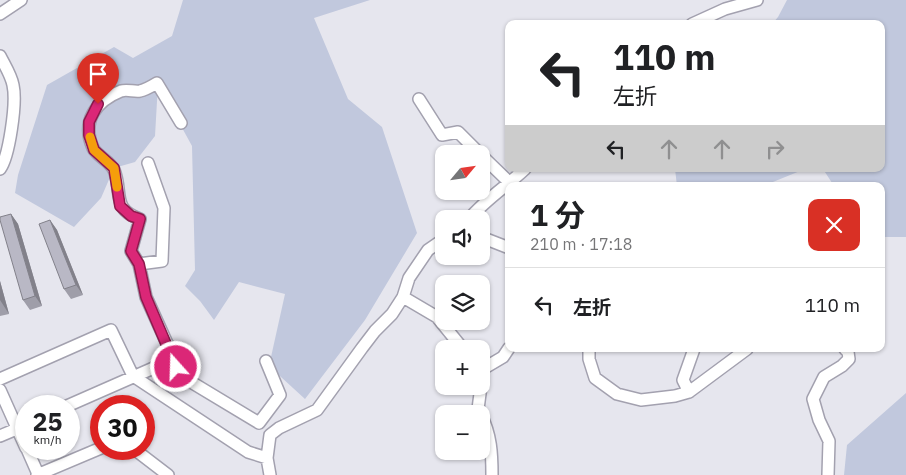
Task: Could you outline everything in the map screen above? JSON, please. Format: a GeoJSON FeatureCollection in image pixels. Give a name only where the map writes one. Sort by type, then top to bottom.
{"type":"FeatureCollection","features":[{"type":"Feature","properties":{"kind":"street"},"geometry":{"type":"LineString","coordinates":[[701,20],[726,9],[756,0]]}},
{"type":"Feature","properties":{"kind":"street"},"geometry":{"type":"LineString","coordinates":[[0,14],[15,2]]}},
{"type":"Feature","properties":{"kind":"street"},"geometry":{"type":"LineString","coordinates":[[0,56],[13,84],[16,102],[10,136],[0,170]]}},
{"type":"Feature","properties":{"kind":"street"},"geometry":{"type":"LineString","coordinates":[[181,123],[157,83],[141,91],[122,90],[98,104],[89,122],[89,135],[94,150],[114,168],[120,206],[131,216],[140,219],[131,251],[139,264],[146,297],[176,367],[191,382],[259,423],[280,395],[266,361]]}},
{"type":"Feature","properties":{"kind":"street"},"geometry":{"type":"LineString","coordinates":[[419,99],[442,135],[458,132],[472,145]]}},
{"type":"Feature","properties":{"kind":"street"},"geometry":{"type":"LineString","coordinates":[[139,264],[162,262],[164,208],[148,163]]}},
{"type":"Feature","properties":{"kind":"street"},"geometry":{"type":"LineString","coordinates":[[490,163],[509,182]]}},
{"type":"Feature","properties":{"kind":"street"},"geometry":{"type":"LineString","coordinates":[[511,182],[522,172]]}},
{"type":"Feature","properties":{"kind":"street"},"geometry":{"type":"LineString","coordinates":[[477,210],[505,187]]}},
{"type":"Feature","properties":{"kind":"street"},"geometry":{"type":"LineString","coordinates":[[490,241],[505,246]]}},
{"type":"Feature","properties":{"kind":"street"},"geometry":{"type":"LineString","coordinates":[[270,475],[267,458],[270,435],[279,428],[317,410],[375,331],[392,314],[403,297],[409,278],[428,250],[435,245]]}},
{"type":"Feature","properties":{"kind":"street"},"geometry":{"type":"LineString","coordinates":[[403,297],[437,316],[456,340]]}},
{"type":"Feature","properties":{"kind":"street"},"geometry":{"type":"LineString","coordinates":[[0,378],[111,330],[133,376],[248,452],[267,458]]}},
{"type":"Feature","properties":{"kind":"street"},"geometry":{"type":"LineString","coordinates":[[490,365],[503,357],[506,352]]}},
{"type":"Feature","properties":{"kind":"street"},"geometry":{"type":"LineString","coordinates":[[589,352],[589,359],[595,378],[617,394],[641,400],[675,396],[689,392],[743,352]]}},
{"type":"Feature","properties":{"kind":"street"},"geometry":{"type":"LineString","coordinates":[[689,392],[683,380],[693,352]]}},
{"type":"Feature","properties":{"kind":"street"},"geometry":{"type":"LineString","coordinates":[[828,475],[828,441],[813,399],[824,377],[842,366],[849,358],[848,352]]}},
{"type":"Feature","properties":{"kind":"street"},"geometry":{"type":"LineString","coordinates":[[80,400],[174,359]]}},
{"type":"Feature","properties":{"kind":"street"},"geometry":{"type":"LineString","coordinates":[[0,390],[15,415]]}},
{"type":"Feature","properties":{"kind":"street"},"geometry":{"type":"LineString","coordinates":[[0,436],[15,430]]}},
{"type":"Feature","properties":{"kind":"street"},"geometry":{"type":"LineString","coordinates":[[490,439],[492,447],[492,475]]}},
{"type":"Feature","properties":{"kind":"street"},"geometry":{"type":"LineString","coordinates":[[31,460],[38,475],[90,453]]}},
{"type":"Feature","properties":{"kind":"street"},"geometry":{"type":"LineString","coordinates":[[148,460],[168,475]]}},
{"type":"Feature","properties":{"kind":"shaded area"},"geometry":{"type":"Polygon","coordinates":[[[183,0],[370,0],[314,18],[348,99],[382,127],[417,233],[365,320],[305,399],[269,366],[285,294],[239,282],[214,320],[200,301],[185,286],[195,270],[192,146],[158,84],[155,136],[135,162],[114,168],[101,198],[74,227],[15,193],[18,175],[47,85],[114,47],[133,58],[172,36],[183,0]]]}},
{"type":"Feature","properties":{"kind":"shaded area"},"geometry":{"type":"Polygon","coordinates":[[[787,0],[906,0],[906,237],[885,237],[885,182],[831,182],[825,172],[885,172],[885,20],[775,20],[787,0]]]}},
{"type":"Feature","properties":{"kind":"shaded area"},"geometry":{"type":"Polygon","coordinates":[[[675,172],[798,172],[773,182],[677,182],[675,172]]]}},
{"type":"Feature","properties":{"kind":"shaded area"},"geometry":{"type":"Polygon","coordinates":[[[906,393],[906,475],[844,475],[847,445],[906,393]]]}},
{"type":"Feature","properties":{"kind":"building"},"geometry":{"type":"Polygon","coordinates":[[[11,214],[35,296],[23,300],[0,220],[0,217],[11,214]]]}},
{"type":"Feature","properties":{"kind":"building"},"geometry":{"type":"Polygon","coordinates":[[[50,220],[76,285],[64,289],[39,224],[50,220]]]}},
{"type":"Feature","properties":{"kind":"slow traffic"},"geometry":{"type":"LineString","coordinates":[[90,137],[94,150],[114,168],[117,187]]}},
{"type":"Feature","properties":{"kind":"route"},"geometry":{"type":"LineString","coordinates":[[98,104],[89,122],[89,135],[94,150],[114,168],[120,206],[131,216],[140,219],[131,251],[139,264],[146,297],[176,367]]}}]}
